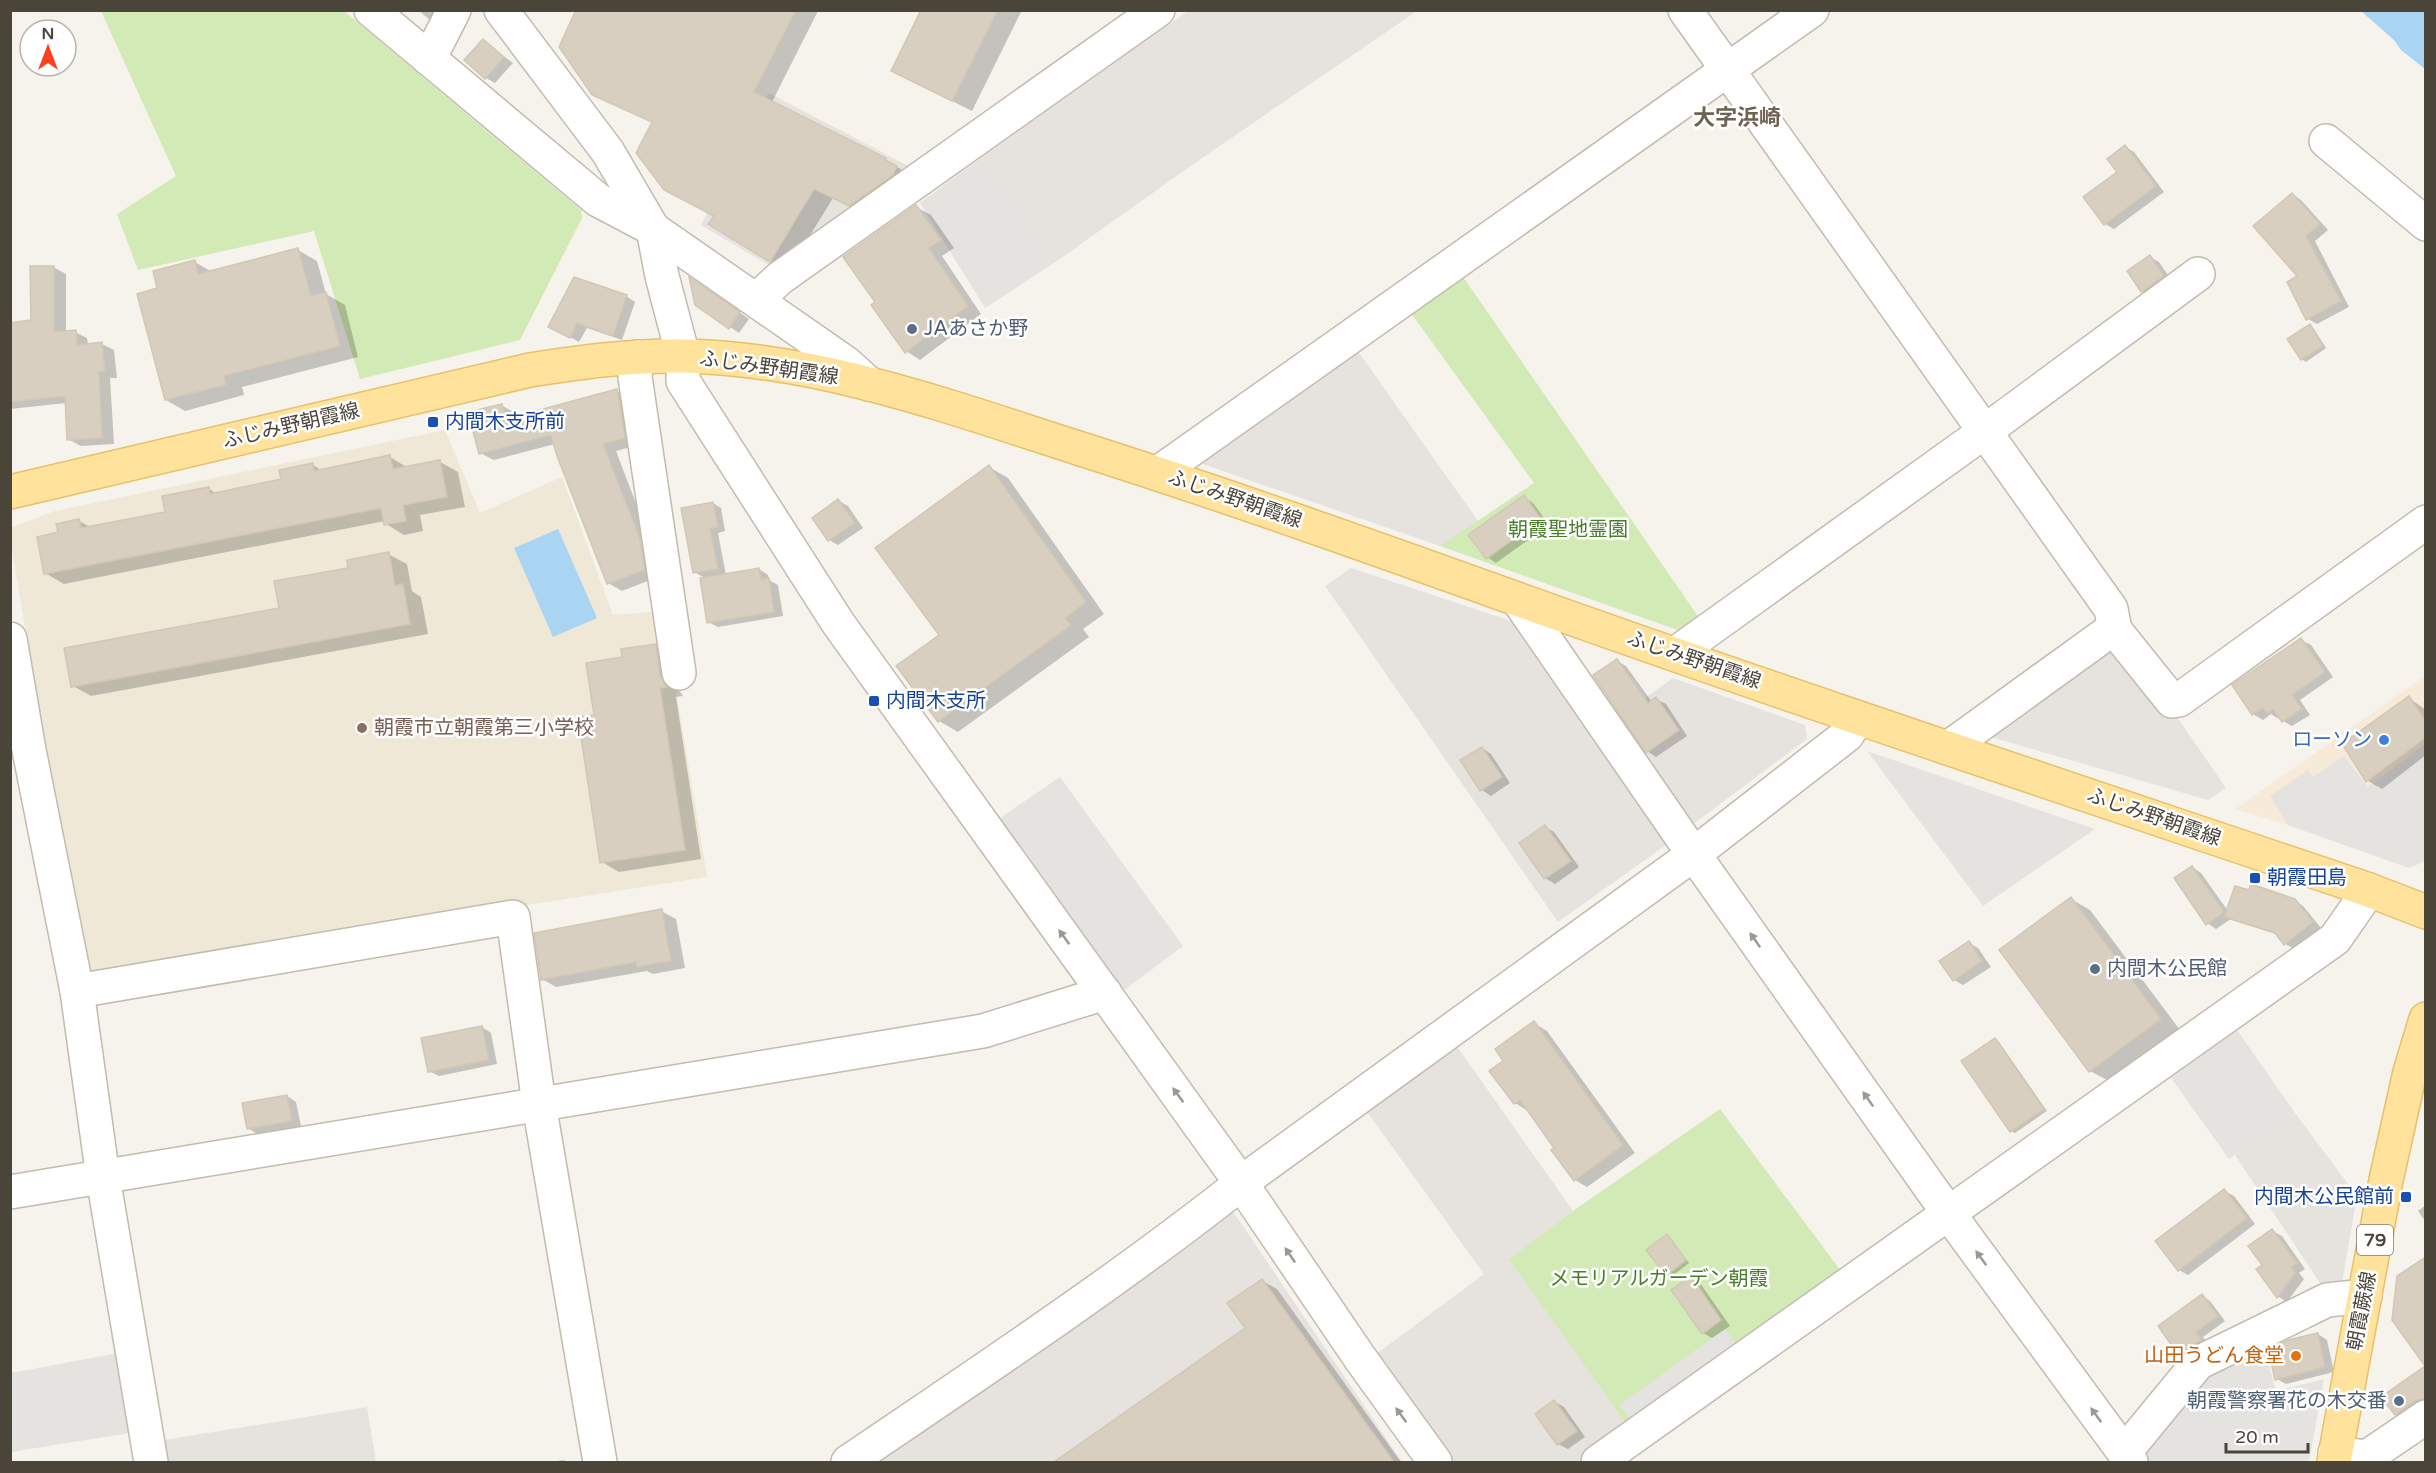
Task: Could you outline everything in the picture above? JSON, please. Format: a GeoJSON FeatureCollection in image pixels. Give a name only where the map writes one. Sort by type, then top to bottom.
{"type":"FeatureCollection","features":[{"type":"Feature","properties":{"kind":"main road","name":"ふじみ野朝霞線"},"geometry":{"type":"LineString","coordinates":[[10,492],[530,370],[578,362],[683,356],[779,365],[919,397],[1158,473],[1858,718],[2426,912]]}},
{"type":"Feature","properties":{"kind":"main road","name":"朝霞蕨線"},"geometry":{"type":"LineString","coordinates":[[2334,1458],[2399,1119],[2426,1019]]}},
{"type":"Feature","properties":{"kind":"street"},"geometry":{"type":"LineString","coordinates":[[371,10],[598,200],[653,229],[846,363],[869,384]]}},
{"type":"Feature","properties":{"kind":"street"},"geometry":{"type":"LineString","coordinates":[[429,59],[454,10]]}},
{"type":"Feature","properties":{"kind":"street"},"geometry":{"type":"LineString","coordinates":[[501,10],[608,152],[653,229],[662,276],[683,356],[683,381],[838,623],[1241,1183],[1360,1358],[1435,1462]]}},
{"type":"Feature","properties":{"kind":"street"},"geometry":{"type":"LineString","coordinates":[[1685,10],[2111,609],[2115,630],[2172,701],[2179,700],[2426,522]]}},
{"type":"Feature","properties":{"kind":"street"},"geometry":{"type":"LineString","coordinates":[[1158,473],[1812,10]]}},
{"type":"Feature","properties":{"kind":"street"},"geometry":{"type":"LineString","coordinates":[[756,300],[780,278],[1155,12]]}},
{"type":"Feature","properties":{"kind":"street"},"geometry":{"type":"LineString","coordinates":[[2326,141],[2426,224]]}},
{"type":"Feature","properties":{"kind":"street"},"geometry":{"type":"LineString","coordinates":[[1675,654],[1984,432],[2198,274]]}},
{"type":"Feature","properties":{"kind":"street"},"geometry":{"type":"LineString","coordinates":[[637,357],[635,377],[679,673]]}},
{"type":"Feature","properties":{"kind":"street"},"geometry":{"type":"LineString","coordinates":[[1518,600],[1694,854],[1949,1214],[2127,1458],[2198,1364],[2327,1300],[2365,1296]]}},
{"type":"Feature","properties":{"kind":"street"},"geometry":{"type":"LineString","coordinates":[[1948,748],[2107,633],[2115,630]]}},
{"type":"Feature","properties":{"kind":"street"},"geometry":{"type":"LineString","coordinates":[[10,639],[29,750],[77,990],[103,1177],[151,1462]]}},
{"type":"Feature","properties":{"kind":"street"},"geometry":{"type":"LineString","coordinates":[[848,1462],[1036,1334],[1694,854],[1847,735],[1858,718]]}},
{"type":"Feature","properties":{"kind":"street"},"geometry":{"type":"LineString","coordinates":[[1598,1462],[2335,939],[2369,891]]}},
{"type":"Feature","properties":{"kind":"street"},"geometry":{"type":"LineString","coordinates":[[77,990],[513,917],[539,1104],[600,1462]]}},
{"type":"Feature","properties":{"kind":"street"},"geometry":{"type":"LineString","coordinates":[[10,1192],[983,1031],[1105,993]]}},
{"type":"Feature","properties":{"kind":"street"},"geometry":{"type":"LineString","coordinates":[[2334,1458],[2367,1456],[2426,1417]]}},
{"type":"Feature","properties":{"kind":"shaded area"},"geometry":{"type":"Polygon","coordinates":[[[1188,11],[1417,11],[1202,158],[1057,261],[982,157],[1188,11]]]}},
{"type":"Feature","properties":{"kind":"shaded area"},"geometry":{"type":"Polygon","coordinates":[[[769,93],[916,170],[774,268],[701,225],[769,93]]]}},
{"type":"Feature","properties":{"kind":"shaded area"},"geometry":{"type":"Polygon","coordinates":[[[982,157],[1057,261],[985,308],[920,203],[982,157]]]}},
{"type":"Feature","properties":{"kind":"shaded area"},"geometry":{"type":"Polygon","coordinates":[[[1355,347],[1478,521],[1440,546],[1194,461],[1355,347]]]}},
{"type":"Feature","properties":{"kind":"shaded area","name":"朝霞市立朝霞第三小学校"},"geometry":{"type":"Polygon","coordinates":[[[445,430],[480,513],[562,477],[613,615],[663,611],[707,877],[508,908],[84,983],[10,528],[55,511],[445,430]]]}},
{"type":"Feature","properties":{"kind":"shaded area"},"geometry":{"type":"Polygon","coordinates":[[[1351,568],[1520,624],[1673,840],[1558,922],[1325,586],[1351,568]]]}},
{"type":"Feature","properties":{"kind":"shaded area"},"geometry":{"type":"Polygon","coordinates":[[[2113,643],[2175,714],[2226,788],[2208,800],[1984,735],[2113,643]]]}},
{"type":"Feature","properties":{"kind":"shaded area"},"geometry":{"type":"Polygon","coordinates":[[[2425,676],[2425,861],[2409,868],[2288,825],[2235,809],[2425,676]]]}},
{"type":"Feature","properties":{"kind":"shaded area"},"geometry":{"type":"Polygon","coordinates":[[[1673,678],[1805,725],[1807,739],[1688,828],[1614,720],[1673,678]]]}},
{"type":"Feature","properties":{"kind":"shaded area"},"geometry":{"type":"Polygon","coordinates":[[[2425,744],[2425,861],[2409,868],[2288,825],[2270,796],[2308,770],[2313,777],[2344,756],[2368,787],[2425,744]]]}},
{"type":"Feature","properties":{"kind":"shaded area"},"geometry":{"type":"Polygon","coordinates":[[[1867,751],[2095,829],[1983,906],[1867,751]]]}},
{"type":"Feature","properties":{"kind":"shaded area"},"geometry":{"type":"Polygon","coordinates":[[[1060,777],[1183,946],[1119,994],[994,822],[1060,777]]]}},
{"type":"Feature","properties":{"kind":"shaded area"},"geometry":{"type":"Polygon","coordinates":[[[2237,1030],[2295,1113],[2229,1159],[2171,1078],[2237,1030]]]}},
{"type":"Feature","properties":{"kind":"shaded area"},"geometry":{"type":"Polygon","coordinates":[[[1456,1045],[1573,1211],[1510,1259],[1629,1428],[1584,1462],[1452,1462],[1375,1355],[1484,1274],[1365,1109],[1456,1045]]]}},
{"type":"Feature","properties":{"kind":"shaded area"},"geometry":{"type":"Polygon","coordinates":[[[2295,1113],[2357,1196],[2342,1284],[2326,1292],[2235,1155],[2295,1113]]]}},
{"type":"Feature","properties":{"kind":"shaded area"},"geometry":{"type":"Polygon","coordinates":[[[1230,1207],[1402,1462],[872,1462],[1230,1207]]]}},
{"type":"Feature","properties":{"kind":"shaded area"},"geometry":{"type":"Polygon","coordinates":[[[1725,1329],[1740,1349],[1633,1425],[1619,1405],[1725,1329]]]}},
{"type":"Feature","properties":{"kind":"shaded area"},"geometry":{"type":"Polygon","coordinates":[[[2263,1343],[2276,1391],[2324,1379],[2309,1462],[2149,1462],[2140,1451],[2206,1368],[2263,1343]]]}},
{"type":"Feature","properties":{"kind":"shaded area"},"geometry":{"type":"Polygon","coordinates":[[[129,1351],[142,1431],[11,1452],[11,1373],[129,1351]]]}},
{"type":"Feature","properties":{"kind":"shaded area"},"geometry":{"type":"Polygon","coordinates":[[[367,1407],[376,1462],[162,1462],[158,1441],[367,1407]]]}},
{"type":"Feature","properties":{"kind":"green space"},"geometry":{"type":"Polygon","coordinates":[[[101,11],[344,11],[581,210],[582,218],[520,340],[360,379],[314,231],[138,270],[117,214],[176,176],[101,11]]]}},
{"type":"Feature","properties":{"kind":"green space","name":"朝霞聖地霊園"},"geometry":{"type":"Polygon","coordinates":[[[1459,271],[1702,622],[1686,633],[1440,546],[1534,483],[1408,309],[1459,271]]]}},
{"type":"Feature","properties":{"kind":"green space","name":"メモリアルガーデン朝霞"},"geometry":{"type":"Polygon","coordinates":[[[1720,1109],[1844,1275],[1629,1428],[1509,1259],[1573,1211],[1720,1109]]]}},
{"type":"Feature","properties":{"kind":"water"},"geometry":{"type":"Polygon","coordinates":[[[2361,11],[2425,11],[2425,69],[2401,50],[2394,40],[2361,11]]]}},
{"type":"Feature","properties":{"kind":"water"},"geometry":{"type":"Polygon","coordinates":[[[558,529],[597,618],[553,637],[514,548],[558,529]]]}},
{"type":"Feature","properties":{"kind":"building"},"geometry":{"type":"Polygon","coordinates":[[[576,10],[796,10],[754,92],[886,158],[885,160],[897,166],[893,175],[849,206],[814,189],[770,262],[708,224],[714,216],[664,190],[636,153],[652,122],[592,95],[559,47],[576,10]]]}},
{"type":"Feature","properties":{"kind":"building"},"geometry":{"type":"Polygon","coordinates":[[[921,10],[998,10],[952,101],[891,71],[921,10]]]}},
{"type":"Feature","properties":{"kind":"building"},"geometry":{"type":"Polygon","coordinates":[[[483,39],[504,57],[485,79],[464,60],[483,39]]]}},
{"type":"Feature","properties":{"kind":"building"},"geometry":{"type":"Polygon","coordinates":[[[2125,145],[2156,186],[2104,225],[2083,197],[2117,172],[2107,159],[2125,145]]]}},
{"type":"Feature","properties":{"kind":"building"},"geometry":{"type":"Polygon","coordinates":[[[2292,193],[2320,224],[2306,236],[2341,301],[2306,320],[2287,282],[2297,276],[2253,226],[2292,193]]]}},
{"type":"Feature","properties":{"kind":"building"},"geometry":{"type":"Polygon","coordinates":[[[916,205],[941,240],[929,248],[968,306],[905,353],[871,305],[875,302],[843,257],[916,205]]]}},
{"type":"Feature","properties":{"kind":"building"},"geometry":{"type":"Polygon","coordinates":[[[298,248],[311,296],[326,292],[340,346],[224,376],[226,385],[165,400],[137,294],[157,288],[153,271],[195,260],[198,274],[298,248]]]}},
{"type":"Feature","properties":{"kind":"building"},"geometry":{"type":"Polygon","coordinates":[[[2150,255],[2164,276],[2141,292],[2127,271],[2150,255]]]}},
{"type":"Feature","properties":{"kind":"building"},"geometry":{"type":"Polygon","coordinates":[[[30,266],[54,266],[54,332],[76,330],[77,345],[102,342],[105,371],[99,372],[102,438],[67,440],[65,396],[10,402],[10,323],[31,320],[30,266]]]}},
{"type":"Feature","properties":{"kind":"building"},"geometry":{"type":"Polygon","coordinates":[[[574,277],[627,295],[613,336],[577,323],[570,338],[548,327],[574,277]]]}},
{"type":"Feature","properties":{"kind":"building"},"geometry":{"type":"Polygon","coordinates":[[[689,277],[740,312],[729,329],[695,305],[689,277]]]}},
{"type":"Feature","properties":{"kind":"building"},"geometry":{"type":"Polygon","coordinates":[[[2310,324],[2323,346],[2301,360],[2287,339],[2310,324]]]}},
{"type":"Feature","properties":{"kind":"building"},"geometry":{"type":"Polygon","coordinates":[[[617,389],[625,438],[603,444],[640,539],[645,570],[607,584],[551,435],[479,454],[468,412],[502,404],[506,419],[617,389]]]}},
{"type":"Feature","properties":{"kind":"building"},"geometry":{"type":"Polygon","coordinates":[[[390,455],[393,469],[440,460],[447,497],[403,505],[406,521],[384,525],[381,508],[44,574],[37,537],[58,532],[56,524],[79,519],[81,528],[165,512],[162,496],[209,487],[210,494],[281,479],[279,470],[313,463],[314,471],[390,455]]]}},
{"type":"Feature","properties":{"kind":"building"},"geometry":{"type":"Polygon","coordinates":[[[989,465],[1086,602],[1065,618],[1071,625],[938,722],[896,666],[939,635],[875,548],[989,465]]]}},
{"type":"Feature","properties":{"kind":"building"},"geometry":{"type":"Polygon","coordinates":[[[1524,495],[1541,519],[1486,559],[1468,535],[1524,495]]]}},
{"type":"Feature","properties":{"kind":"building"},"geometry":{"type":"Polygon","coordinates":[[[838,499],[855,523],[828,541],[812,518],[838,499]]]}},
{"type":"Feature","properties":{"kind":"building"},"geometry":{"type":"Polygon","coordinates":[[[713,502],[718,527],[710,529],[718,569],[693,573],[681,508],[713,502]]]}},
{"type":"Feature","properties":{"kind":"building"},"geometry":{"type":"Polygon","coordinates":[[[389,552],[395,586],[403,584],[410,624],[71,687],[64,648],[279,608],[274,581],[348,568],[347,560],[389,552]]]}},
{"type":"Feature","properties":{"kind":"building"},"geometry":{"type":"Polygon","coordinates":[[[759,568],[761,580],[769,578],[774,612],[707,623],[700,578],[759,568]]]}},
{"type":"Feature","properties":{"kind":"building"},"geometry":{"type":"Polygon","coordinates":[[[2301,638],[2325,672],[2292,695],[2302,709],[2282,722],[2273,709],[2267,713],[2263,708],[2252,715],[2232,685],[2301,638]]]}},
{"type":"Feature","properties":{"kind":"building"},"geometry":{"type":"Polygon","coordinates":[[[656,644],[660,676],[667,687],[660,688],[685,850],[600,863],[578,717],[594,715],[586,663],[622,657],[621,649],[656,644]]]}},
{"type":"Feature","properties":{"kind":"building"},"geometry":{"type":"Polygon","coordinates":[[[1617,659],[1648,703],[1656,697],[1679,730],[1646,753],[1593,675],[1617,659]]]}},
{"type":"Feature","properties":{"kind":"building","name":"ローソン"},"geometry":{"type":"Polygon","coordinates":[[[2409,696],[2426,722],[2426,737],[2366,782],[2342,744],[2409,696]]]}},
{"type":"Feature","properties":{"kind":"building"},"geometry":{"type":"Polygon","coordinates":[[[1482,747],[1502,777],[1480,791],[1460,760],[1482,747]]]}},
{"type":"Feature","properties":{"kind":"building"},"geometry":{"type":"Polygon","coordinates":[[[1545,825],[1571,861],[1544,879],[1519,843],[1545,825]]]}},
{"type":"Feature","properties":{"kind":"building"},"geometry":{"type":"Polygon","coordinates":[[[2192,866],[2224,912],[2206,925],[2174,878],[2192,866]]]}},
{"type":"Feature","properties":{"kind":"building"},"geometry":{"type":"Polygon","coordinates":[[[2251,884],[2295,899],[2313,922],[2284,945],[2275,933],[2224,917],[2235,886],[2249,890],[2251,884]]]}},
{"type":"Feature","properties":{"kind":"building"},"geometry":{"type":"Polygon","coordinates":[[[2071,897],[2161,1019],[2089,1072],[1999,950],[2071,897]]]}},
{"type":"Feature","properties":{"kind":"building"},"geometry":{"type":"Polygon","coordinates":[[[662,909],[671,961],[637,967],[636,962],[541,980],[534,933],[662,909]]]}},
{"type":"Feature","properties":{"kind":"building"},"geometry":{"type":"Polygon","coordinates":[[[1969,941],[1982,961],[1953,981],[1939,961],[1969,941]]]}},
{"type":"Feature","properties":{"kind":"building"},"geometry":{"type":"Polygon","coordinates":[[[1534,1021],[1623,1145],[1574,1181],[1551,1150],[1554,1148],[1520,1100],[1514,1104],[1489,1071],[1503,1061],[1495,1049],[1534,1021]]]}},
{"type":"Feature","properties":{"kind":"building"},"geometry":{"type":"Polygon","coordinates":[[[482,1026],[489,1060],[428,1072],[421,1038],[482,1026]]]}},
{"type":"Feature","properties":{"kind":"building"},"geometry":{"type":"Polygon","coordinates":[[[1995,1038],[2044,1109],[2010,1132],[1961,1061],[1995,1038]]]}},
{"type":"Feature","properties":{"kind":"building"},"geometry":{"type":"Polygon","coordinates":[[[287,1095],[292,1121],[247,1129],[242,1103],[287,1095]]]}},
{"type":"Feature","properties":{"kind":"building"},"geometry":{"type":"Polygon","coordinates":[[[2224,1189],[2247,1218],[2178,1271],[2155,1241],[2224,1189]]]}},
{"type":"Feature","properties":{"kind":"building"},"geometry":{"type":"Polygon","coordinates":[[[2272,1229],[2297,1263],[2291,1267],[2295,1273],[2277,1298],[2256,1269],[2262,1265],[2248,1246],[2272,1229]]]}},
{"type":"Feature","properties":{"kind":"building"},"geometry":{"type":"Polygon","coordinates":[[[1667,1234],[1686,1260],[1666,1276],[1646,1250],[1667,1234]]]}},
{"type":"Feature","properties":{"kind":"building"},"geometry":{"type":"Polygon","coordinates":[[[2426,1257],[2426,1398],[2415,1401],[2395,1415],[2381,1397],[2425,1366],[2392,1320],[2397,1276],[2426,1257]]]}},
{"type":"Feature","properties":{"kind":"building"},"geometry":{"type":"Polygon","coordinates":[[[1691,1276],[1721,1320],[1702,1334],[1671,1290],[1691,1276]]]}},
{"type":"Feature","properties":{"kind":"building"},"geometry":{"type":"Polygon","coordinates":[[[1262,1279],[1394,1462],[1054,1462],[1245,1328],[1227,1303],[1262,1279]]]}},
{"type":"Feature","properties":{"kind":"building"},"geometry":{"type":"Polygon","coordinates":[[[2202,1294],[2218,1316],[2196,1332],[2202,1340],[2189,1346],[2179,1356],[2158,1326],[2202,1294]]]}},
{"type":"Feature","properties":{"kind":"building","name":"山田うどん食堂"},"geometry":{"type":"Polygon","coordinates":[[[2318,1333],[2325,1367],[2275,1380],[2268,1349],[2288,1340],[2318,1333]]]}},
{"type":"Feature","properties":{"kind":"building"},"geometry":{"type":"Polygon","coordinates":[[[1554,1400],[1577,1431],[1557,1445],[1535,1414],[1554,1400]]]}},
{"type":"Feature","properties":{"kind":"place","name":"JAあさか野"},"geometry":{"type":"Point","coordinates":[912,329]}},
{"type":"Feature","properties":{"kind":"place","name":"内間木支所前"},"geometry":{"type":"Point","coordinates":[433,422]}},
{"type":"Feature","properties":{"kind":"place","name":"内間木支所"},"geometry":{"type":"Point","coordinates":[874,701]}},
{"type":"Feature","properties":{"kind":"place","name":"朝霞市立朝霞第三小学校"},"geometry":{"type":"Point","coordinates":[362,728]}},
{"type":"Feature","properties":{"kind":"place","name":"ローソン"},"geometry":{"type":"Point","coordinates":[2384,740]}},
{"type":"Feature","properties":{"kind":"place","name":"朝霞田島"},"geometry":{"type":"Point","coordinates":[2255,878]}},
{"type":"Feature","properties":{"kind":"place","name":"内間木公民館"},"geometry":{"type":"Point","coordinates":[2095,969]}},
{"type":"Feature","properties":{"kind":"place","name":"内間木公民館前"},"geometry":{"type":"Point","coordinates":[2406,1197]}},
{"type":"Feature","properties":{"kind":"place","name":"山田うどん食堂"},"geometry":{"type":"Point","coordinates":[2296,1356]}},
{"type":"Feature","properties":{"kind":"place","name":"朝霞警察署花の木交番"},"geometry":{"type":"Point","coordinates":[2399,1401]}},
{"type":"Feature","properties":{"kind":"district","name":"大字浜崎"},"geometry":{"type":"Point","coordinates":[1737,118]}}]}
